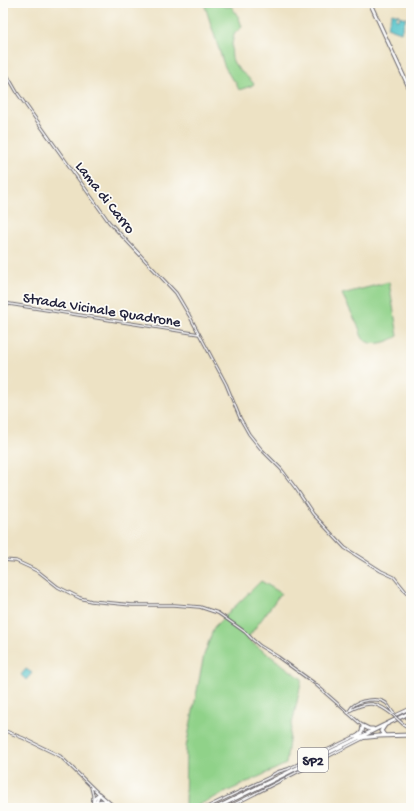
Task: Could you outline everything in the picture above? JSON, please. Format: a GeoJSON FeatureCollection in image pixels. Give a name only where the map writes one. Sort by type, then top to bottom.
{"type":"FeatureCollection","features":[{"type":"Feature","properties":{"kind":"main road"},"geometry":{"type":"LineString","coordinates":[[370,3],[411,92]]}},
{"type":"Feature","properties":{"kind":"main road","name":"SP2"},"geometry":{"type":"LineString","coordinates":[[216,808],[411,712]]}},
{"type":"Feature","properties":{"kind":"main road"},"geometry":{"type":"LineString","coordinates":[[385,724],[381,731],[386,736]]}},
{"type":"Feature","properties":{"kind":"main road"},"geometry":{"type":"LineString","coordinates":[[354,740],[362,732],[363,726],[369,729],[375,729]]}},
{"type":"Feature","properties":{"kind":"main road"},"geometry":{"type":"LineString","coordinates":[[354,740],[366,737],[411,735]]}},
{"type":"Feature","properties":{"kind":"main road"},"geometry":{"type":"LineString","coordinates":[[91,808],[92,801],[99,794]]}},
{"type":"Feature","properties":{"kind":"main road"},"geometry":{"type":"LineString","coordinates":[[91,808],[96,802],[99,794]]}},
{"type":"Feature","properties":{"kind":"main road"},"geometry":{"type":"LineString","coordinates":[[99,794],[115,808]]}},
{"type":"Feature","properties":{"kind":"main road"},"geometry":{"type":"LineString","coordinates":[[96,802],[104,801],[110,803]]}},
{"type":"Feature","properties":{"kind":"street","name":"Lama di Carro"},"geometry":{"type":"LineString","coordinates":[[3,68],[21,98],[109,222],[176,293],[226,384],[240,418],[249,434],[261,450],[281,469],[313,514],[346,548],[381,571],[394,577],[411,598]]}},
{"type":"Feature","properties":{"kind":"street"},"geometry":{"type":"LineString","coordinates":[[406,83],[411,81]]}},
{"type":"Feature","properties":{"kind":"street","name":"Strada Vicinale Quadrone"},"geometry":{"type":"LineString","coordinates":[[3,303],[198,334]]}},
{"type":"Feature","properties":{"kind":"street"},"geometry":{"type":"LineString","coordinates":[[3,560],[16,561],[30,567],[58,587],[80,598],[91,601],[132,605],[174,605],[200,607],[218,613],[238,627],[256,643],[278,657],[314,684],[349,712],[363,726]]}},
{"type":"Feature","properties":{"kind":"street"},"geometry":{"type":"LineString","coordinates":[[349,712],[354,705],[365,701],[377,700],[386,703],[391,712],[396,715],[411,708]]}},
{"type":"Feature","properties":{"kind":"street"},"geometry":{"type":"LineString","coordinates":[[349,712],[354,708],[373,703],[385,708],[411,730]]}},
{"type":"Feature","properties":{"kind":"street"},"geometry":{"type":"LineString","coordinates":[[407,718],[411,716]]}},
{"type":"Feature","properties":{"kind":"street"},"geometry":{"type":"LineString","coordinates":[[3,730],[60,756],[99,794]]}},
{"type":"Feature","properties":{"kind":"street"},"geometry":{"type":"LineString","coordinates":[[205,808],[270,777],[277,772],[288,769],[360,734]]}},
{"type":"Feature","properties":{"kind":"street"},"geometry":{"type":"LineString","coordinates":[[227,808],[366,737]]}},
{"type":"Feature","properties":{"kind":"street"},"geometry":{"type":"LineString","coordinates":[[90,785],[93,795],[92,801]]}},
{"type":"Feature","properties":{"kind":"green space"},"geometry":{"type":"Polygon","coordinates":[[[204,3],[219,3],[226,7],[231,6],[239,18],[242,27],[234,35],[232,59],[237,67],[254,84],[251,86],[239,90],[235,81],[231,78],[224,65],[204,3]]]}},
{"type":"Feature","properties":{"kind":"green space"},"geometry":{"type":"Polygon","coordinates":[[[389,282],[398,336],[381,343],[369,343],[362,336],[342,294],[389,282]]]}},
{"type":"Feature","properties":{"kind":"green space"},"geometry":{"type":"Polygon","coordinates":[[[261,581],[281,593],[247,639],[302,679],[290,733],[286,764],[192,808],[185,808],[186,747],[204,655],[214,627],[261,581]]]}},
{"type":"Feature","properties":{"kind":"water"},"geometry":{"type":"Polygon","coordinates":[[[392,13],[399,15],[396,17],[397,20],[400,19],[399,16],[406,18],[401,32],[387,27],[392,13]]]}},
{"type":"Feature","properties":{"kind":"water"},"geometry":{"type":"Polygon","coordinates":[[[26,669],[32,673],[26,680],[21,675],[26,669]]]}}]}
